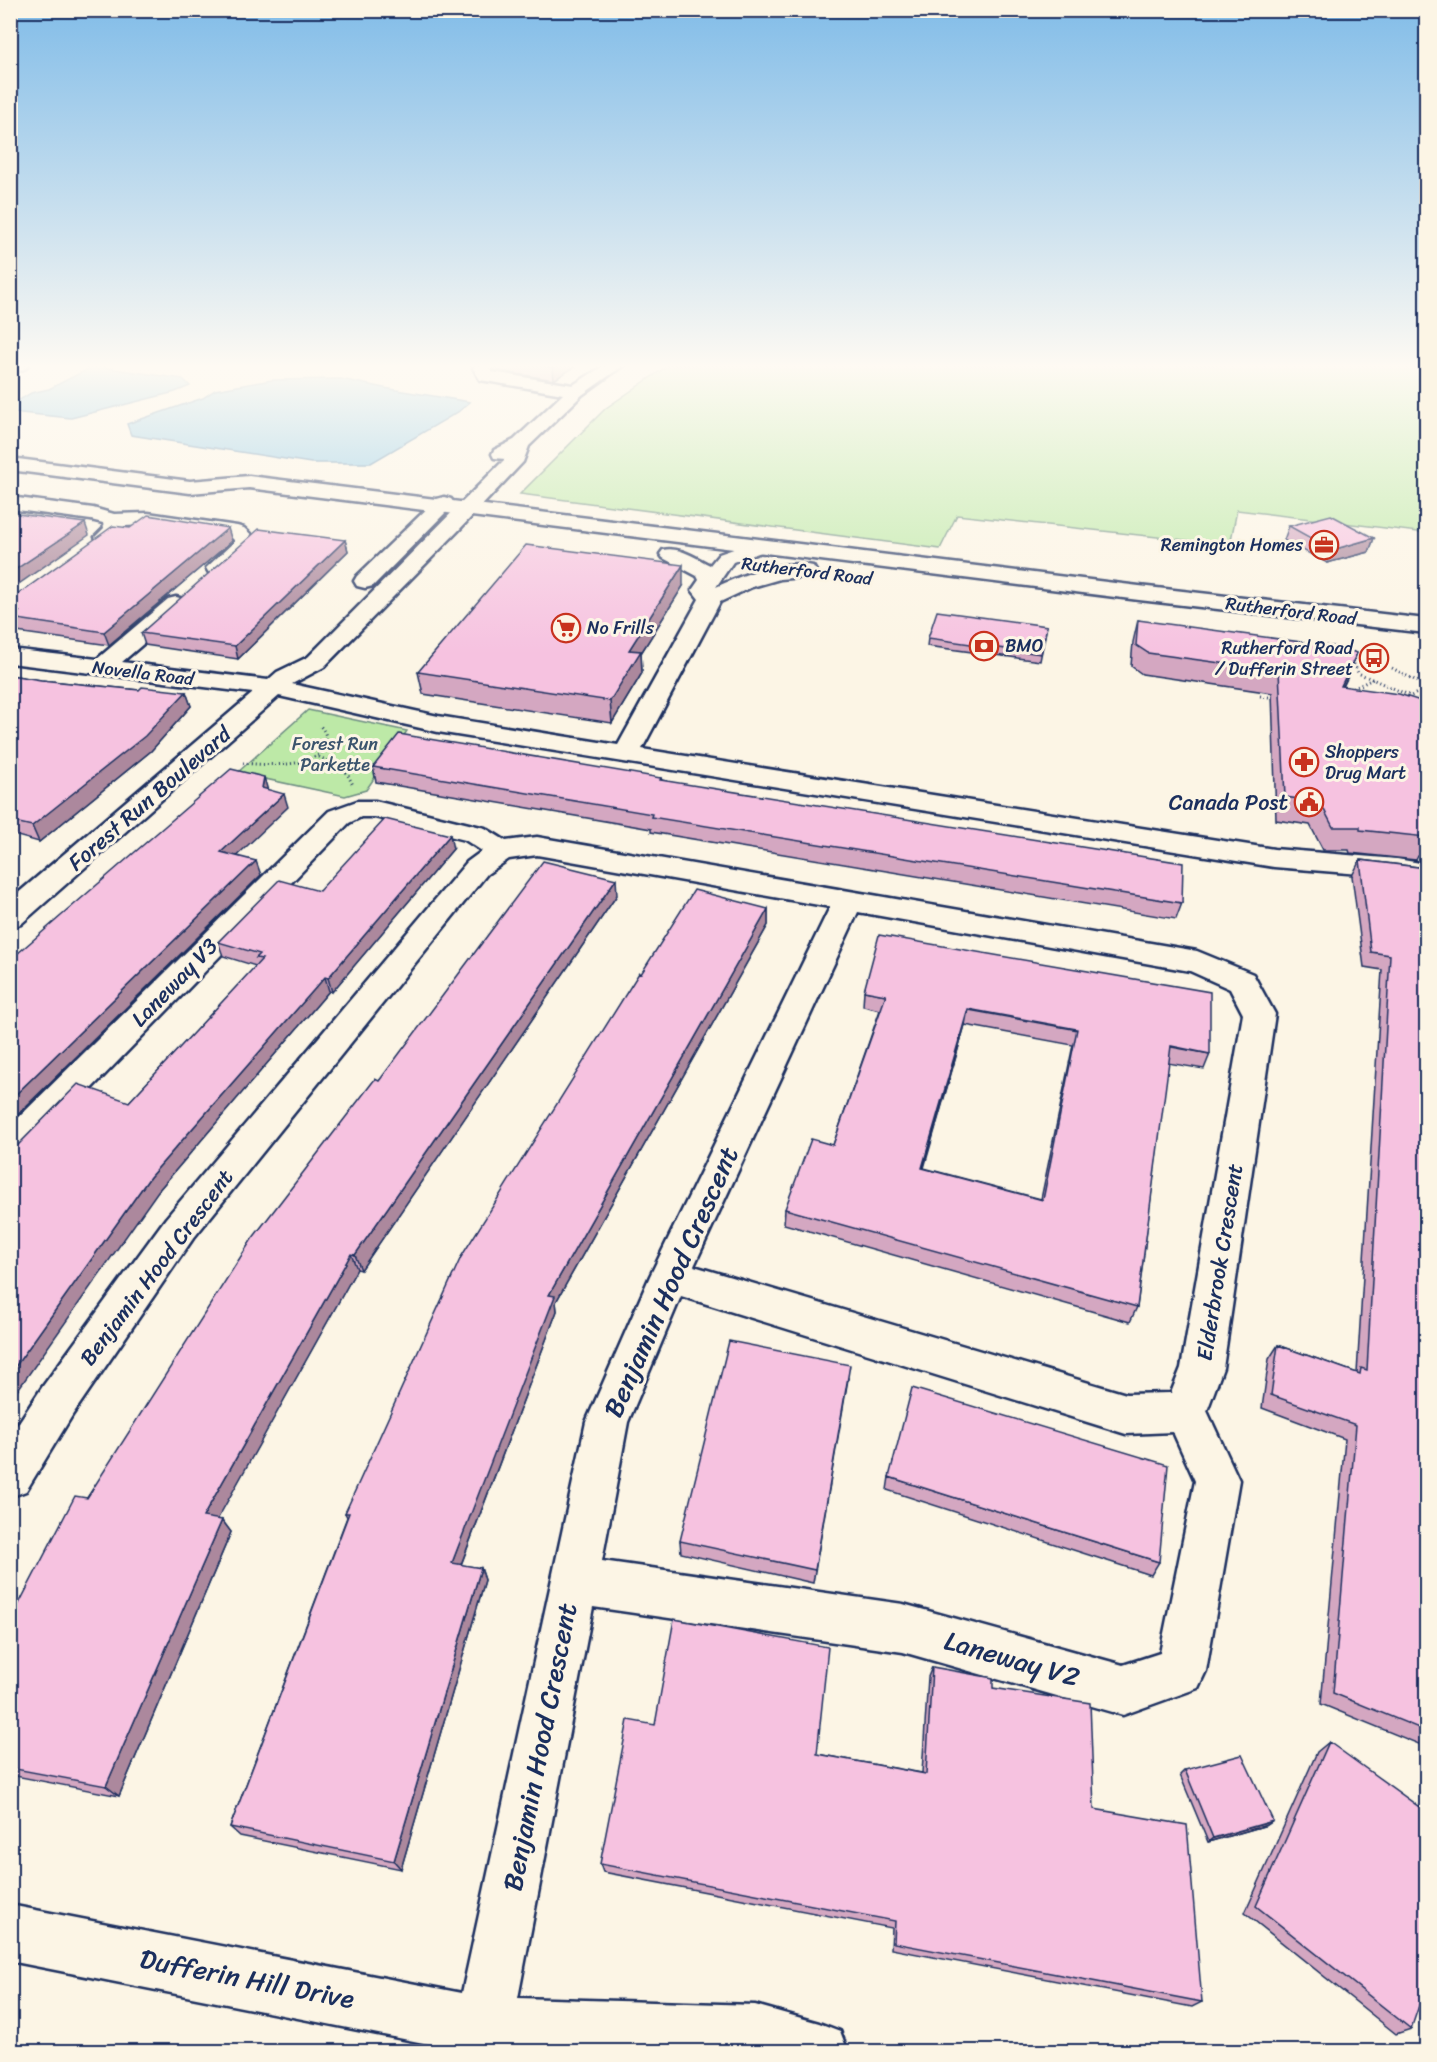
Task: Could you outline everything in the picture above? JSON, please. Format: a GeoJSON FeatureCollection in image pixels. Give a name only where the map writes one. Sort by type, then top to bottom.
{"type":"FeatureCollection","features":[{"type":"Feature","properties":{"kind":"street"},"geometry":{"type":"LineString","coordinates":[[472,478],[491,461]]}},
{"type":"Feature","properties":{"kind":"street"},"geometry":{"type":"LineString","coordinates":[[352,594],[412,523],[455,503],[512,461]]}},
{"type":"Feature","properties":{"kind":"street","name":"Rutherford Road"},"geometry":{"type":"LineString","coordinates":[[10,464],[190,487],[225,499],[249,502]]}},
{"type":"Feature","properties":{"kind":"street","name":"Rutherford Road"},"geometry":{"type":"LineString","coordinates":[[190,487],[249,482],[455,503],[760,546],[1426,626]]}},
{"type":"Feature","properties":{"kind":"street"},"geometry":{"type":"LineString","coordinates":[[10,503],[93,514],[113,520],[148,519],[226,530],[237,532],[248,541],[101,668]]}},
{"type":"Feature","properties":{"kind":"street","name":"Forest Run Boulevard"},"geometry":{"type":"LineString","coordinates":[[18,902],[281,683],[316,662],[451,527],[455,503]]}},
{"type":"Feature","properties":{"kind":"street"},"geometry":{"type":"LineString","coordinates":[[86,551],[114,531],[113,520]]}},
{"type":"Feature","properties":{"kind":"street","name":"Rutherford Road"},"geometry":{"type":"LineString","coordinates":[[412,523],[1426,646]]}},
{"type":"Feature","properties":{"kind":"street"},"geometry":{"type":"LineString","coordinates":[[626,754],[711,589],[723,561],[760,546]]}},
{"type":"Feature","properties":{"kind":"street"},"geometry":{"type":"LineString","coordinates":[[670,554],[707,572],[711,589]]}},
{"type":"Feature","properties":{"kind":"street"},"geometry":{"type":"LineString","coordinates":[[711,589],[780,573],[805,571]]}},
{"type":"Feature","properties":{"kind":"street","name":"Forest Run Boulevard"},"geometry":{"type":"LineString","coordinates":[[281,683],[289,659],[305,643]]}},
{"type":"Feature","properties":{"kind":"street","name":"Novella Road"},"geometry":{"type":"LineString","coordinates":[[10,656],[101,668],[281,683],[438,724],[1274,858],[1397,868],[1426,873]]}},
{"type":"Feature","properties":{"kind":"street"},"geometry":{"type":"LineString","coordinates":[[348,813],[375,808],[475,834],[501,851]]}},
{"type":"Feature","properties":{"kind":"street","name":"Laneway V3"},"geometry":{"type":"LineString","coordinates":[[10,1149],[348,813]]}},
{"type":"Feature","properties":{"kind":"street","name":"Benjamin Hood Crescent"},"geometry":{"type":"LineString","coordinates":[[10,1476],[58,1400],[179,1229],[477,868],[501,851],[537,846],[848,901],[670,1276],[607,1422],[574,1581],[494,2043]]}},
{"type":"Feature","properties":{"kind":"street","name":"Elderbrook Crescent"},"geometry":{"type":"LineString","coordinates":[[848,901],[1197,962],[1242,982],[1259,1014],[1202,1368],[1185,1412]]}},
{"type":"Feature","properties":{"kind":"street"},"geometry":{"type":"LineString","coordinates":[[670,1276],[1126,1414],[1185,1412]]}},
{"type":"Feature","properties":{"kind":"street","name":"Laneway V2"},"geometry":{"type":"LineString","coordinates":[[574,1581],[903,1628],[1123,1690],[1181,1671],[1217,1480],[1185,1412]]}},
{"type":"Feature","properties":{"kind":"street","name":"Dufferin Hill Drive"},"geometry":{"type":"LineString","coordinates":[[10,1933],[494,2043],[755,2034],[819,2052]]}},
{"type":"Feature","properties":{"kind":"path"},"geometry":{"type":"LineString","coordinates":[[1354,664],[1358,673],[1411,696],[1426,688]]}},
{"type":"Feature","properties":{"kind":"path"},"geometry":{"type":"LineString","coordinates":[[1392,668],[1426,688]]}},
{"type":"Feature","properties":{"kind":"path"},"geometry":{"type":"LineString","coordinates":[[1340,694],[1373,680]]}},
{"type":"Feature","properties":{"kind":"path"},"geometry":{"type":"LineString","coordinates":[[1260,696],[1283,699]]}},
{"type":"Feature","properties":{"kind":"path"},"geometry":{"type":"LineString","coordinates":[[314,721],[324,729],[327,739],[326,747],[319,757]]}},
{"type":"Feature","properties":{"kind":"path"},"geometry":{"type":"LineString","coordinates":[[243,763],[257,765],[295,763],[319,757],[344,768],[353,785],[348,813]]}},
{"type":"Feature","properties":{"kind":"green space"},"geometry":{"type":"Polygon","coordinates":[[[553,461],[1426,461],[1426,533],[1237,510],[1230,545],[957,515],[940,549],[520,494],[553,461]]]}},
{"type":"Feature","properties":{"kind":"green space","name":"Forest Run Parkette"},"geometry":{"type":"Polygon","coordinates":[[[308,710],[407,731],[366,790],[345,796],[237,773],[308,710]]]}},
{"type":"Feature","properties":{"kind":"water"},"geometry":{"type":"Polygon","coordinates":[[[300,461],[374,461],[371,463],[300,461]]]}},
{"type":"Feature","properties":{"kind":"building"},"geometry":{"type":"Polygon","coordinates":[[[10,513],[85,523],[10,573],[10,513]]]}},
{"type":"Feature","properties":{"kind":"building"},"geometry":{"type":"Polygon","coordinates":[[[148,515],[228,528],[104,632],[11,618],[19,612],[10,611],[10,598],[113,526],[130,528],[148,515]]]}},
{"type":"Feature","properties":{"kind":"building"},"geometry":{"type":"Polygon","coordinates":[[[1331,515],[1374,538],[1332,550],[1289,526],[1331,515]]]}},
{"type":"Feature","properties":{"kind":"building"},"geometry":{"type":"Polygon","coordinates":[[[259,529],[345,540],[235,646],[141,633],[259,529]]]}},
{"type":"Feature","properties":{"kind":"building","name":"No Frills"},"geometry":{"type":"Polygon","coordinates":[[[526,545],[683,565],[629,650],[641,651],[610,701],[418,672],[526,545]]]}},
{"type":"Feature","properties":{"kind":"building"},"geometry":{"type":"Polygon","coordinates":[[[937,611],[1047,626],[1041,654],[928,638],[937,611]]]}},
{"type":"Feature","properties":{"kind":"building"},"geometry":{"type":"Polygon","coordinates":[[[1138,620],[1338,647],[1357,653],[1341,686],[1399,694],[1424,702],[1426,837],[1360,830],[1360,827],[1333,827],[1320,802],[1285,797],[1279,671],[1148,653],[1136,645],[1138,620]]]}},
{"type":"Feature","properties":{"kind":"building"},"geometry":{"type":"Polygon","coordinates":[[[10,675],[139,690],[142,687],[186,692],[145,736],[32,826],[10,821],[10,675]]]}},
{"type":"Feature","properties":{"kind":"building"},"geometry":{"type":"Polygon","coordinates":[[[399,734],[661,778],[660,780],[1183,863],[1182,903],[651,817],[652,814],[373,767],[399,734]]]}},
{"type":"Feature","properties":{"kind":"building"},"geometry":{"type":"Polygon","coordinates":[[[231,769],[264,777],[262,788],[284,794],[221,852],[256,861],[10,1100],[10,960],[231,769]]]}},
{"type":"Feature","properties":{"kind":"building"},"geometry":{"type":"Polygon","coordinates":[[[385,819],[450,835],[328,978],[325,977],[150,1177],[10,1374],[10,1148],[16,1147],[78,1084],[129,1102],[262,959],[256,958],[260,954],[218,942],[279,880],[319,891],[385,819]]]}},
{"type":"Feature","properties":{"kind":"building"},"geometry":{"type":"Polygon","coordinates":[[[1360,860],[1426,868],[1426,1731],[1333,1693],[1356,1425],[1271,1395],[1278,1345],[1360,1374],[1361,1368],[1367,1370],[1390,955],[1371,952],[1360,860]]]}},
{"type":"Feature","properties":{"kind":"building"},"geometry":{"type":"Polygon","coordinates":[[[543,861],[616,879],[355,1255],[351,1254],[203,1517],[222,1520],[106,1786],[10,1768],[10,1621],[75,1496],[87,1498],[252,1239],[375,1079],[379,1081],[543,861]]]}},
{"type":"Feature","properties":{"kind":"building"},"geometry":{"type":"Polygon","coordinates":[[[694,890],[768,909],[549,1295],[555,1296],[452,1563],[481,1568],[394,1861],[230,1827],[349,1513],[345,1513],[461,1257],[639,973],[641,974],[694,890]]]}},
{"type":"Feature","properties":{"kind":"building"},"geometry":{"type":"Polygon","coordinates":[[[879,935],[1210,992],[1210,1054],[1171,1046],[1137,1307],[785,1209],[811,1139],[833,1145],[886,995],[864,991],[879,935]],[[968,1009],[922,1168],[1043,1200],[1077,1029],[968,1009]]]}},
{"type":"Feature","properties":{"kind":"building"},"geometry":{"type":"Polygon","coordinates":[[[729,1341],[850,1365],[815,1570],[680,1541],[729,1341]]]}},
{"type":"Feature","properties":{"kind":"building"},"geometry":{"type":"Polygon","coordinates":[[[912,1388],[1168,1465],[1159,1562],[889,1477],[912,1388]]]}},
{"type":"Feature","properties":{"kind":"building"},"geometry":{"type":"Polygon","coordinates":[[[674,1619],[828,1647],[817,1754],[926,1774],[932,1667],[993,1678],[993,1688],[1090,1703],[1094,1809],[1187,1825],[1202,2002],[894,1943],[895,1921],[600,1864],[628,1720],[655,1725],[674,1619]]]}},
{"type":"Feature","properties":{"kind":"building"},"geometry":{"type":"Polygon","coordinates":[[[1329,1742],[1426,1812],[1426,1985],[1411,2029],[1256,1906],[1329,1742]]]}},
{"type":"Feature","properties":{"kind":"building"},"geometry":{"type":"Polygon","coordinates":[[[1242,1755],[1273,1821],[1213,1838],[1185,1770],[1242,1755]]]}},
{"type":"Feature","properties":{"kind":"place","name":"Remington Homes"},"geometry":{"type":"Point","coordinates":[1324,545]}},
{"type":"Feature","properties":{"kind":"place","name":"No Frills"},"geometry":{"type":"Point","coordinates":[566,628]}},
{"type":"Feature","properties":{"kind":"place","name":"BMO"},"geometry":{"type":"Point","coordinates":[984,646]}},
{"type":"Feature","properties":{"kind":"place","name":"Rutherford Road / Dufferin Street"},"geometry":{"type":"Point","coordinates":[1374,658]}},
{"type":"Feature","properties":{"kind":"place","name":"Shoppers Drug Mart"},"geometry":{"type":"Point","coordinates":[1304,762]}},
{"type":"Feature","properties":{"kind":"place","name":"Canada Post"},"geometry":{"type":"Point","coordinates":[1309,802]}}]}
